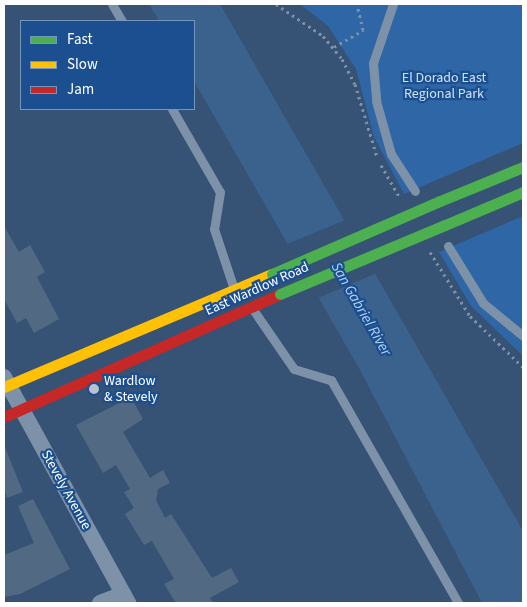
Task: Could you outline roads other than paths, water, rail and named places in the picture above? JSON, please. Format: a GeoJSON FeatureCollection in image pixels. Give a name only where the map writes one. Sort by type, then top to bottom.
{"type":"FeatureCollection","features":[{"type":"Feature","properties":{"kind":"main road","name":"East Wardlow Road"},"geometry":{"type":"LineString","coordinates":[[5,383],[234,290],[523,166]]}},
{"type":"Feature","properties":{"kind":"main road","name":"East Wardlow Road"},"geometry":{"type":"LineString","coordinates":[[4,417],[280,294],[523,192]]}},
{"type":"Feature","properties":{"kind":"street","name":"Stevely Avenue"},"geometry":{"type":"LineString","coordinates":[[5,383],[125,598]]}},
{"type":"Feature","properties":{"kind":"street"},"geometry":{"type":"LineString","coordinates":[[100,603],[125,598]]}},
{"type":"Feature","properties":{"kind":"lane"},"geometry":{"type":"LineString","coordinates":[[112,4],[121,20]]}},
{"type":"Feature","properties":{"kind":"lane"},"geometry":{"type":"LineString","coordinates":[[393,4],[374,63],[376,101],[391,154],[415,191]]}},
{"type":"Feature","properties":{"kind":"lane"},"geometry":{"type":"LineString","coordinates":[[173,110],[220,192],[214,229],[234,290]]}},
{"type":"Feature","properties":{"kind":"lane"},"geometry":{"type":"LineString","coordinates":[[448,246],[483,302],[523,336]]}},
{"type":"Feature","properties":{"kind":"lane"},"geometry":{"type":"LineString","coordinates":[[252,307],[278,351],[294,369],[331,380],[458,603]]}},
{"type":"Feature","properties":{"kind":"water","name":"San Gabriel River"},"geometry":{"type":"Polygon","coordinates":[[[149,4],[220,4],[523,531],[523,603],[482,603],[360,370],[195,83],[195,20],[158,20],[149,4]]]}},
{"type":"Feature","properties":{"kind":"place","name":"Wardlow & Stevely"},"geometry":{"type":"Point","coordinates":[94,389]}},
{"type":"Feature","properties":{"kind":"park label","name":"El Dorado East Regional Park"},"geometry":{"type":"Point","coordinates":[444,86]}}]}
